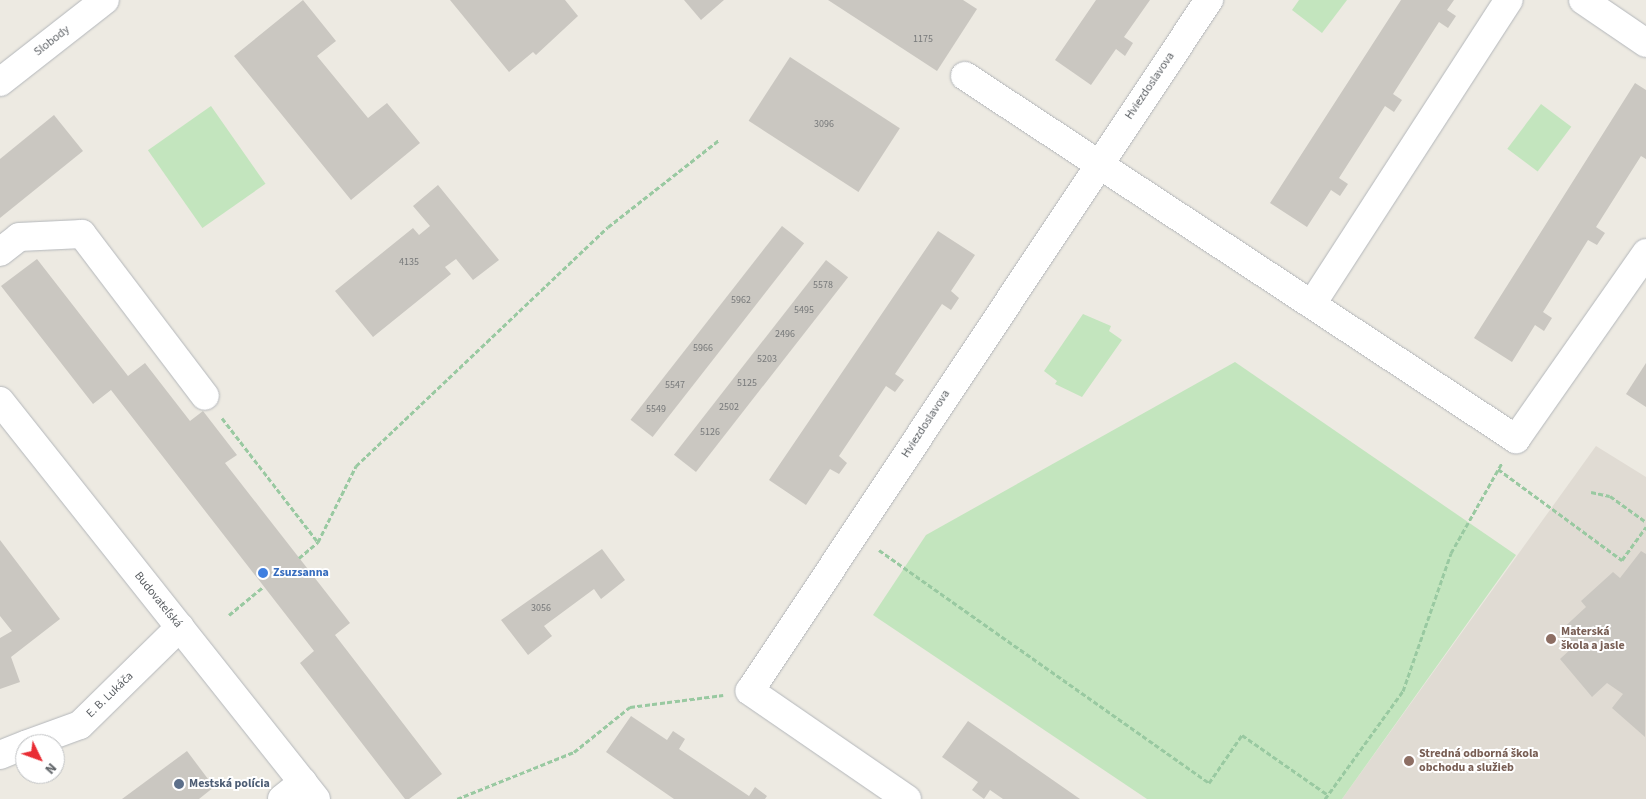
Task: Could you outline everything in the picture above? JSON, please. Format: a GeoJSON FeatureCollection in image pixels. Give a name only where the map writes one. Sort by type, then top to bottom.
{"type":"FeatureCollection","features":[{"type":"Feature","properties":{"kind":"street","name":"Slobody"},"geometry":{"type":"LineString","coordinates":[[0,82],[105,0]]}},
{"type":"Feature","properties":{"kind":"street","name":"Hviezdoslavova"},"geometry":{"type":"LineString","coordinates":[[750,691],[1098,162],[1208,0]]}},
{"type":"Feature","properties":{"kind":"street"},"geometry":{"type":"LineString","coordinates":[[1312,304],[1509,0]]}},
{"type":"Feature","properties":{"kind":"street"},"geometry":{"type":"LineString","coordinates":[[1583,0],[1646,44]]}},
{"type":"Feature","properties":{"kind":"street"},"geometry":{"type":"LineString","coordinates":[[965,76],[1516,438],[1641,270]]}},
{"type":"Feature","properties":{"kind":"street"},"geometry":{"type":"LineString","coordinates":[[0,252],[19,237],[82,234],[205,396]]}},
{"type":"Feature","properties":{"kind":"street","name":"Budovateľská"},"geometry":{"type":"LineString","coordinates":[[0,401],[310,791]]}},
{"type":"Feature","properties":{"kind":"street","name":"E. B. Lukáča"},"geometry":{"type":"LineString","coordinates":[[55,734],[80,724],[180,627]]}},
{"type":"Feature","properties":{"kind":"street"},"geometry":{"type":"LineString","coordinates":[[750,691],[907,799]]}},
{"type":"Feature","properties":{"kind":"street","name":"E. B. Lukáča"},"geometry":{"type":"LineString","coordinates":[[0,755],[15,749]]}},
{"type":"Feature","properties":{"kind":"street"},"geometry":{"type":"LineString","coordinates":[[282,799],[310,791]]}},
{"type":"Feature","properties":{"kind":"path"},"geometry":{"type":"LineString","coordinates":[[298,558],[318,542],[356,466],[608,227],[718,140]]}},
{"type":"Feature","properties":{"kind":"path"},"geometry":{"type":"LineString","coordinates":[[205,396],[318,542]]}},
{"type":"Feature","properties":{"kind":"path"},"geometry":{"type":"LineString","coordinates":[[854,533],[1209,783],[1242,735],[1326,797],[1403,691],[1451,554],[1516,438]]}},
{"type":"Feature","properties":{"kind":"path"},"geometry":{"type":"LineString","coordinates":[[1498,469],[1622,560],[1646,526]]}},
{"type":"Feature","properties":{"kind":"path"},"geometry":{"type":"LineString","coordinates":[[1591,492],[1610,496],[1646,522]]}},
{"type":"Feature","properties":{"kind":"path"},"geometry":{"type":"LineString","coordinates":[[229,615],[264,587]]}},
{"type":"Feature","properties":{"kind":"path"},"geometry":{"type":"LineString","coordinates":[[457,799],[574,752],[630,707],[750,691]]}},
{"type":"Feature","properties":{"kind":"shaded area","name":"Materská škola a jasle"},"geometry":{"type":"Polygon","coordinates":[[[1596,446],[1646,477],[1646,799],[1342,799],[1596,446]]]}},
{"type":"Feature","properties":{"kind":"green space"},"geometry":{"type":"Polygon","coordinates":[[[1299,0],[1347,0],[1322,33],[1292,10],[1299,0]]]}},
{"type":"Feature","properties":{"kind":"green space"},"geometry":{"type":"Polygon","coordinates":[[[1541,104],[1571,127],[1538,172],[1507,149],[1541,104]]]}},
{"type":"Feature","properties":{"kind":"green space"},"geometry":{"type":"Polygon","coordinates":[[[211,106],[265,184],[202,228],[148,150],[211,106]]]}},
{"type":"Feature","properties":{"kind":"green space"},"geometry":{"type":"Polygon","coordinates":[[[1083,314],[1111,326],[1109,331],[1122,340],[1082,397],[1055,384],[1057,381],[1044,371],[1083,314]]]}},
{"type":"Feature","properties":{"kind":"green space"},"geometry":{"type":"Polygon","coordinates":[[[1235,362],[1516,555],[1342,799],[1147,799],[873,615],[926,535],[1235,362]]]}},
{"type":"Feature","properties":{"kind":"building"},"geometry":{"type":"Polygon","coordinates":[[[303,0],[336,41],[317,56],[368,118],[387,103],[420,143],[351,200],[234,56],[303,0]]]}},
{"type":"Feature","properties":{"kind":"building"},"geometry":{"type":"Polygon","coordinates":[[[450,0],[565,0],[578,16],[536,55],[533,52],[509,72],[450,0]]]}},
{"type":"Feature","properties":{"kind":"building"},"geometry":{"type":"Polygon","coordinates":[[[684,0],[724,0],[701,20],[684,0]]]}},
{"type":"Feature","properties":{"kind":"building"},"geometry":{"type":"Polygon","coordinates":[[[828,0],[963,0],[977,9],[937,71],[828,0]]]}},
{"type":"Feature","properties":{"kind":"building"},"geometry":{"type":"Polygon","coordinates":[[[1096,0],[1150,0],[1124,37],[1133,43],[1125,56],[1116,49],[1091,85],[1055,60],[1096,0]]]}},
{"type":"Feature","properties":{"kind":"building"},"geometry":{"type":"Polygon","coordinates":[[[1401,0],[1454,0],[1447,10],[1456,16],[1448,28],[1439,22],[1393,94],[1402,100],[1394,112],[1385,106],[1339,178],[1348,184],[1340,196],[1331,190],[1307,227],[1270,203],[1401,0]]]}},
{"type":"Feature","properties":{"kind":"building"},"geometry":{"type":"Polygon","coordinates":[[[790,57],[900,128],[858,192],[749,121],[790,57]]]}},
{"type":"Feature","properties":{"kind":"building"},"geometry":{"type":"Polygon","coordinates":[[[1635,83],[1646,90],[1646,159],[1641,156],[1596,227],[1605,233],[1597,245],[1588,240],[1543,312],[1552,318],[1544,331],[1535,325],[1512,362],[1474,338],[1635,83]]]}},
{"type":"Feature","properties":{"kind":"building"},"geometry":{"type":"Polygon","coordinates":[[[54,115],[83,151],[0,218],[0,159],[54,115]]]}},
{"type":"Feature","properties":{"kind":"building"},"geometry":{"type":"Polygon","coordinates":[[[438,185],[499,260],[473,280],[456,259],[445,267],[451,274],[373,337],[335,291],[413,228],[419,235],[430,226],[413,206],[438,185]]]}},
{"type":"Feature","properties":{"kind":"building"},"geometry":{"type":"Polygon","coordinates":[[[782,226],[804,243],[653,437],[631,420],[782,226]]]}},
{"type":"Feature","properties":{"kind":"building"},"geometry":{"type":"Polygon","coordinates":[[[938,231],[975,255],[951,291],[959,298],[951,310],[942,304],[895,374],[904,380],[895,392],[886,386],[839,456],[847,463],[839,474],[830,469],[806,505],[769,480],[938,231]]]}},
{"type":"Feature","properties":{"kind":"building"},"geometry":{"type":"Polygon","coordinates":[[[37,259],[128,376],[145,363],[190,421],[203,411],[237,455],[225,463],[350,623],[335,635],[442,774],[409,799],[405,799],[300,663],[314,651],[111,390],[93,404],[1,286],[37,259]]]}},
{"type":"Feature","properties":{"kind":"building"},"geometry":{"type":"Polygon","coordinates":[[[826,260],[848,277],[696,472],[674,455],[826,260]]]}},
{"type":"Feature","properties":{"kind":"building"},"geometry":{"type":"Polygon","coordinates":[[[1646,363],[1646,407],[1626,394],[1646,363]]]}},
{"type":"Feature","properties":{"kind":"building"},"geometry":{"type":"Polygon","coordinates":[[[0,540],[60,619],[11,657],[20,682],[0,689],[0,638],[12,631],[0,616],[0,540]]]}},
{"type":"Feature","properties":{"kind":"building"},"geometry":{"type":"Polygon","coordinates":[[[602,549],[625,580],[601,599],[594,589],[544,626],[552,636],[528,655],[501,620],[602,549]]]}},
{"type":"Feature","properties":{"kind":"building"},"geometry":{"type":"Polygon","coordinates":[[[1641,551],[1646,554],[1645,737],[1612,708],[1623,694],[1607,683],[1592,697],[1560,659],[1573,647],[1559,632],[1586,607],[1581,601],[1613,572],[1620,578],[1641,551]]]}},
{"type":"Feature","properties":{"kind":"building"},"geometry":{"type":"Polygon","coordinates":[[[631,716],[667,740],[673,731],[685,739],[679,749],[749,796],[755,787],[767,796],[765,799],[674,799],[606,752],[631,716]]]}},
{"type":"Feature","properties":{"kind":"building"},"geometry":{"type":"Polygon","coordinates":[[[968,721],[1080,799],[1003,799],[990,790],[984,799],[972,790],[978,782],[942,757],[968,721]]]}},
{"type":"Feature","properties":{"kind":"building"},"geometry":{"type":"Polygon","coordinates":[[[187,751],[214,787],[199,799],[122,799],[187,751]]]}},
{"type":"Feature","properties":{"kind":"place","name":"Zsuzsanna"},"geometry":{"type":"Point","coordinates":[263,573]}},
{"type":"Feature","properties":{"kind":"place","name":"Materská škola a jasle"},"geometry":{"type":"Point","coordinates":[1551,639]}},
{"type":"Feature","properties":{"kind":"place","name":"Stredná odborná škola obchodu a služieb"},"geometry":{"type":"Point","coordinates":[1409,761]}},
{"type":"Feature","properties":{"kind":"place","name":"Mestská polícia"},"geometry":{"type":"Point","coordinates":[179,784]}}]}
